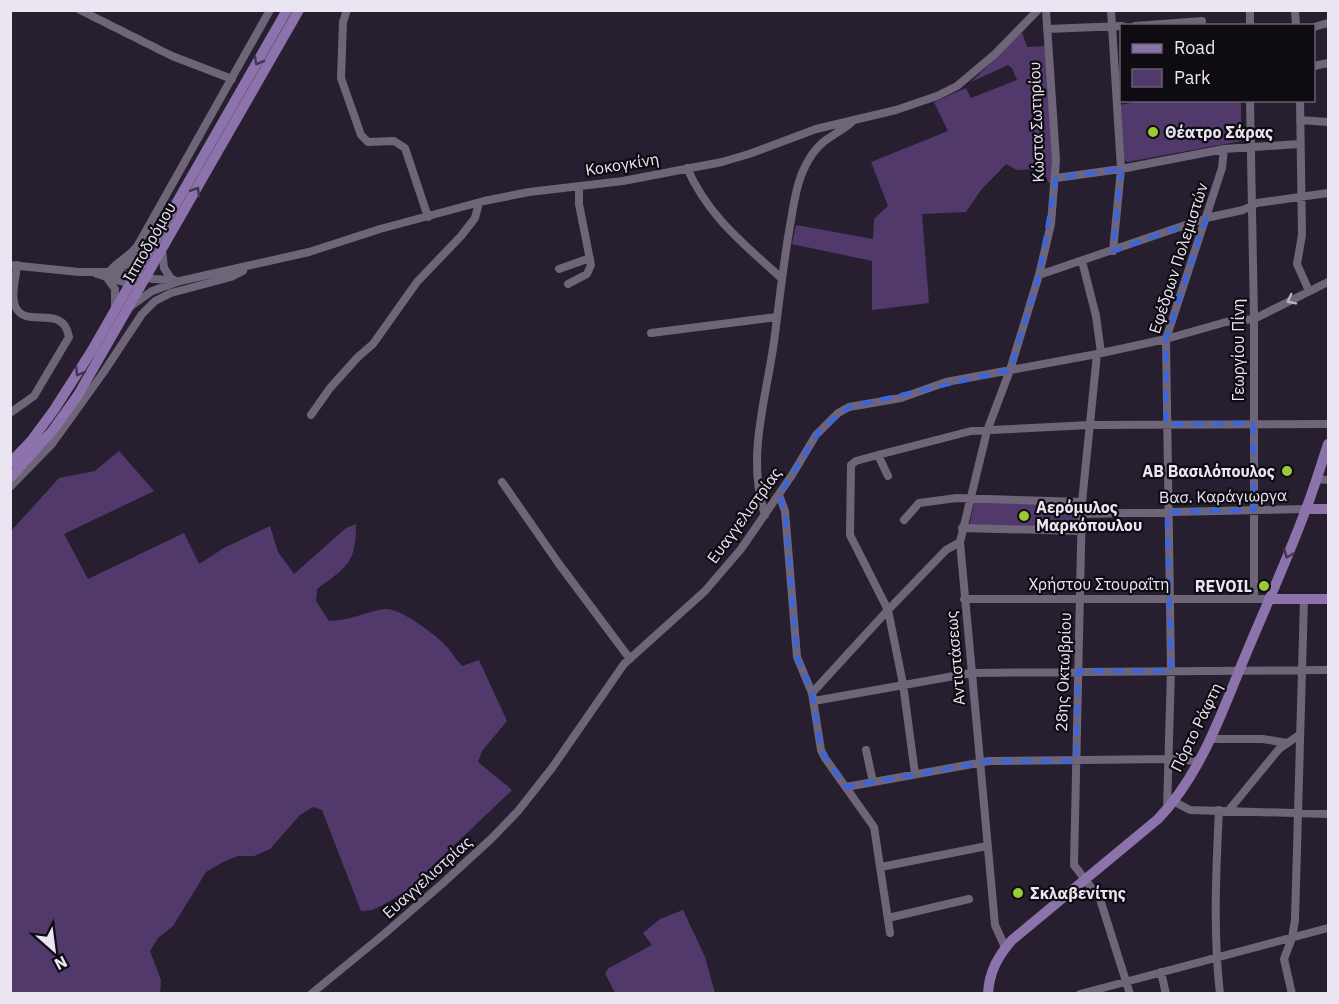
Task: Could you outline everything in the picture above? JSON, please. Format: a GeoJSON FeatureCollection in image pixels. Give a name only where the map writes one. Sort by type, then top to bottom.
{"type":"FeatureCollection","features":[{"type":"Feature","properties":{"kind":"main road","name":"Ιπποδρόμου"},"geometry":{"type":"LineString","coordinates":[[137,281],[149,249],[198,168],[287,10]]}},
{"type":"Feature","properties":{"kind":"main road","name":"Ιπποδρόμου"},"geometry":{"type":"LineString","coordinates":[[10,478],[27,461],[65,414],[119,312],[137,281],[163,247],[299,10]]}},
{"type":"Feature","properties":{"kind":"main road","name":"Ιπποδρόμου"},"geometry":{"type":"LineString","coordinates":[[10,463],[31,441],[54,410],[119,312]]}},
{"type":"Feature","properties":{"kind":"main road","name":"Πόρτο Ράφτη"},"geometry":{"type":"LineString","coordinates":[[988,993],[994,966],[1005,947],[1019,932],[1170,805],[1199,761],[1306,509],[1329,444]]}},
{"type":"Feature","properties":{"kind":"main road","name":"Βασ. Καράγιωργα"},"geometry":{"type":"LineString","coordinates":[[1306,509],[1329,509]]}},
{"type":"Feature","properties":{"kind":"main road"},"geometry":{"type":"LineString","coordinates":[[1269,599],[1329,599]]}},
{"type":"Feature","properties":{"kind":"street"},"geometry":{"type":"LineString","coordinates":[[80,10],[172,56],[232,79]]}},
{"type":"Feature","properties":{"kind":"street"},"geometry":{"type":"LineString","coordinates":[[108,275],[114,265],[127,258],[138,245],[270,10]]}},
{"type":"Feature","properties":{"kind":"street"},"geometry":{"type":"LineString","coordinates":[[347,10],[343,22],[341,78],[361,135],[368,142],[394,141],[405,148],[428,217]]}},
{"type":"Feature","properties":{"kind":"street","name":"Κοκογκίνη"},"geometry":{"type":"LineString","coordinates":[[176,280],[309,252],[360,235],[514,194],[623,181],[749,154],[816,129],[896,110],[937,96],[957,86],[995,54],[1038,10]]}},
{"type":"Feature","properties":{"kind":"street","name":"Κώστα Σωτηρίου"},"geometry":{"type":"LineString","coordinates":[[1010,370],[1039,275],[1051,224],[1056,178],[1046,10]]}},
{"type":"Feature","properties":{"kind":"street"},"geometry":{"type":"LineString","coordinates":[[1111,10],[1117,27],[1121,169],[1113,251]]}},
{"type":"Feature","properties":{"kind":"street"},"geometry":{"type":"LineString","coordinates":[[1180,24],[1203,23],[1197,10]]}},
{"type":"Feature","properties":{"kind":"street"},"geometry":{"type":"LineString","coordinates":[[1047,29],[1117,27]]}},
{"type":"Feature","properties":{"kind":"street","name":"Γεωργίου Πίνη"},"geometry":{"type":"LineString","coordinates":[[1250,102],[1250,206],[1254,319],[1254,599]]}},
{"type":"Feature","properties":{"kind":"street"},"geometry":{"type":"LineString","coordinates":[[1300,102],[1302,235],[1297,264],[1309,291]]}},
{"type":"Feature","properties":{"kind":"street"},"geometry":{"type":"LineString","coordinates":[[765,515],[758,488],[758,442],[781,278],[796,193],[802,172],[819,146],[854,120]]}},
{"type":"Feature","properties":{"kind":"street"},"geometry":{"type":"LineString","coordinates":[[1299,120],[1329,122]]}},
{"type":"Feature","properties":{"kind":"street"},"geometry":{"type":"LineString","coordinates":[[1056,178],[1121,169],[1224,149],[1299,144]]}},
{"type":"Feature","properties":{"kind":"street","name":"Εφέδρων Πολεμιστών"},"geometry":{"type":"LineString","coordinates":[[1170,805],[1171,671],[1166,339],[1222,168],[1224,149]]}},
{"type":"Feature","properties":{"kind":"street"},"geometry":{"type":"LineString","coordinates":[[687,168],[696,189],[711,211],[781,278]]}},
{"type":"Feature","properties":{"kind":"street"},"geometry":{"type":"LineString","coordinates":[[568,284],[590,269],[590,258],[579,204],[579,186]]}},
{"type":"Feature","properties":{"kind":"street"},"geometry":{"type":"LineString","coordinates":[[1039,275],[1206,218],[1243,210],[1257,203],[1329,193]]}},
{"type":"Feature","properties":{"kind":"street"},"geometry":{"type":"LineString","coordinates":[[311,415],[330,388],[373,344],[417,282],[461,236],[475,218],[479,203]]}},
{"type":"Feature","properties":{"kind":"street"},"geometry":{"type":"LineString","coordinates":[[163,247],[164,268],[176,280]]}},
{"type":"Feature","properties":{"kind":"street"},"geometry":{"type":"LineString","coordinates":[[108,275],[149,249]]}},
{"type":"Feature","properties":{"kind":"street"},"geometry":{"type":"LineString","coordinates":[[559,269],[590,258]]}},
{"type":"Feature","properties":{"kind":"street","name":"28ης Οκτωβρίου"},"geometry":{"type":"LineString","coordinates":[[1082,261],[1096,316],[1099,354],[1089,425],[1082,502],[1074,865],[1100,899],[1130,993]]}},
{"type":"Feature","properties":{"kind":"street"},"geometry":{"type":"LineString","coordinates":[[10,487],[52,444],[142,314],[155,301],[171,293],[231,277],[257,264]]}},
{"type":"Feature","properties":{"kind":"street"},"geometry":{"type":"LineString","coordinates":[[10,413],[34,396],[69,337],[67,327],[61,320],[22,314],[16,308],[14,265],[91,272],[163,286]]}},
{"type":"Feature","properties":{"kind":"street"},"geometry":{"type":"LineString","coordinates":[[108,275],[116,295],[119,312],[142,297],[176,280]]}},
{"type":"Feature","properties":{"kind":"street"},"geometry":{"type":"LineString","coordinates":[[137,281],[176,280]]}},
{"type":"Feature","properties":{"kind":"street","name":"Ευαγγελιστρίας"},"geometry":{"type":"LineString","coordinates":[[311,993],[426,898],[518,812],[552,768],[624,664],[705,591],[741,549],[820,430],[843,410],[862,404],[902,398],[946,382],[1099,354],[1166,339],[1218,324],[1254,319],[1329,282]]}},
{"type":"Feature","properties":{"kind":"street"},"geometry":{"type":"LineString","coordinates":[[651,333],[777,317]]}},
{"type":"Feature","properties":{"kind":"street","name":"Αντιστάσεως"},"geometry":{"type":"LineString","coordinates":[[1005,947],[996,930],[960,543],[987,431],[1010,370]]}},
{"type":"Feature","properties":{"kind":"street"},"geometry":{"type":"LineString","coordinates":[[915,774],[903,684],[888,610],[850,535],[851,465],[856,461],[970,432],[1089,425],[1329,424]]}},
{"type":"Feature","properties":{"kind":"street"},"geometry":{"type":"LineString","coordinates":[[878,455],[888,476]]}},
{"type":"Feature","properties":{"kind":"street"},"geometry":{"type":"LineString","coordinates":[[1316,479],[1329,480]]}},
{"type":"Feature","properties":{"kind":"street"},"geometry":{"type":"LineString","coordinates":[[502,482],[559,564],[630,659]]}},
{"type":"Feature","properties":{"kind":"street"},"geometry":{"type":"LineString","coordinates":[[779,495],[785,511],[797,657],[813,697],[821,750],[872,822],[890,933]]}},
{"type":"Feature","properties":{"kind":"street"},"geometry":{"type":"LineString","coordinates":[[904,520],[920,503],[957,498],[1082,502]]}},
{"type":"Feature","properties":{"kind":"street","name":"Βασ. Καράγιωργα"},"geometry":{"type":"LineString","coordinates":[[1082,514],[1306,509]]}},
{"type":"Feature","properties":{"kind":"street"},"geometry":{"type":"LineString","coordinates":[[962,528],[1082,531]]}},
{"type":"Feature","properties":{"kind":"street"},"geometry":{"type":"LineString","coordinates":[[813,697],[888,610],[946,550],[960,543]]}},
{"type":"Feature","properties":{"kind":"street","name":"Χρήστου Στουραΐτη"},"geometry":{"type":"LineString","coordinates":[[964,599],[1269,599]]}},
{"type":"Feature","properties":{"kind":"street"},"geometry":{"type":"LineString","coordinates":[[1292,993],[1284,959],[1292,938],[1295,920],[1304,599]]}},
{"type":"Feature","properties":{"kind":"street"},"geometry":{"type":"LineString","coordinates":[[813,697],[971,673],[1329,670]]}},
{"type":"Feature","properties":{"kind":"street"},"geometry":{"type":"LineString","coordinates":[[1229,810],[1279,749],[1299,735]]}},
{"type":"Feature","properties":{"kind":"street"},"geometry":{"type":"LineString","coordinates":[[1210,739],[1263,739],[1287,743]]}},
{"type":"Feature","properties":{"kind":"street"},"geometry":{"type":"LineString","coordinates":[[866,750],[873,782]]}},
{"type":"Feature","properties":{"kind":"street"},"geometry":{"type":"LineString","coordinates":[[846,787],[996,760],[1169,759],[1199,761]]}},
{"type":"Feature","properties":{"kind":"street"},"geometry":{"type":"LineString","coordinates":[[1170,805],[1191,810],[1329,814]]}},
{"type":"Feature","properties":{"kind":"street"},"geometry":{"type":"LineString","coordinates":[[1219,810],[1215,958],[1220,993]]}},
{"type":"Feature","properties":{"kind":"street"},"geometry":{"type":"LineString","coordinates":[[881,867],[987,846]]}},
{"type":"Feature","properties":{"kind":"street"},"geometry":{"type":"LineString","coordinates":[[888,918],[969,899]]}},
{"type":"Feature","properties":{"kind":"street"},"geometry":{"type":"LineString","coordinates":[[1080,993],[1329,927]]}},
{"type":"Feature","properties":{"kind":"street"},"geometry":{"type":"LineString","coordinates":[[1161,972],[1166,993]]}},
{"type":"Feature","properties":{"kind":"highlighted area"},"geometry":{"type":"Polygon","coordinates":[[[1121,169],[1113,251],[1206,218],[1166,339],[1166,424],[1253,423],[1254,510],[1167,512],[1171,671],[1078,671],[1076,761],[989,761],[846,787],[821,750],[812,693],[797,657],[785,511],[779,495],[820,430],[849,407],[1010,370],[1039,275],[1056,178],[1121,169]]]}},
{"type":"Feature","properties":{"kind":"green space"},"geometry":{"type":"Polygon","coordinates":[[[1022,32],[1027,47],[1046,46],[1054,180],[1049,183],[1042,169],[1017,170],[1006,164],[981,190],[966,212],[922,214],[929,303],[872,310],[872,261],[792,244],[796,225],[873,239],[874,219],[888,206],[871,162],[948,131],[934,102],[966,88],[971,98],[1017,80],[1012,68],[1008,65],[971,82],[1022,32]]]}},
{"type":"Feature","properties":{"kind":"green space"},"geometry":{"type":"Polygon","coordinates":[[[1136,102],[1241,102],[1241,141],[1127,162],[1124,159],[1120,105],[1136,102]]]}},
{"type":"Feature","properties":{"kind":"green space"},"geometry":{"type":"Polygon","coordinates":[[[119,451],[154,491],[64,534],[88,579],[184,533],[199,564],[224,548],[270,526],[278,552],[294,574],[346,528],[356,524],[352,556],[343,569],[317,589],[316,601],[329,621],[343,620],[384,609],[391,610],[409,617],[436,637],[462,666],[479,660],[507,721],[482,751],[478,762],[512,790],[406,891],[372,910],[361,911],[322,810],[313,807],[300,815],[270,849],[254,856],[238,856],[206,872],[173,926],[158,938],[150,951],[161,980],[160,993],[11,993],[11,531],[59,478],[95,471],[119,451]]]}},
{"type":"Feature","properties":{"kind":"green space"},"geometry":{"type":"Polygon","coordinates":[[[975,500],[1079,504],[1078,529],[969,526],[975,500]]]}},
{"type":"Feature","properties":{"kind":"green space"},"geometry":{"type":"Polygon","coordinates":[[[683,910],[705,957],[715,993],[615,993],[605,973],[609,968],[652,945],[643,933],[660,919],[683,910]]]}},
{"type":"Feature","properties":{"kind":"place","name":"Θέατρο Σάρας"},"geometry":{"type":"Point","coordinates":[1153,132]}},
{"type":"Feature","properties":{"kind":"place","name":"ΑΒ Βασιλόπουλος"},"geometry":{"type":"Point","coordinates":[1287,471]}},
{"type":"Feature","properties":{"kind":"place","name":"Αερόμυλος Μαρκόπουλου"},"geometry":{"type":"Point","coordinates":[1024,516]}},
{"type":"Feature","properties":{"kind":"place","name":"REVOIL"},"geometry":{"type":"Point","coordinates":[1264,586]}},
{"type":"Feature","properties":{"kind":"place","name":"Σκλαβενίτης"},"geometry":{"type":"Point","coordinates":[1018,893]}}]}
